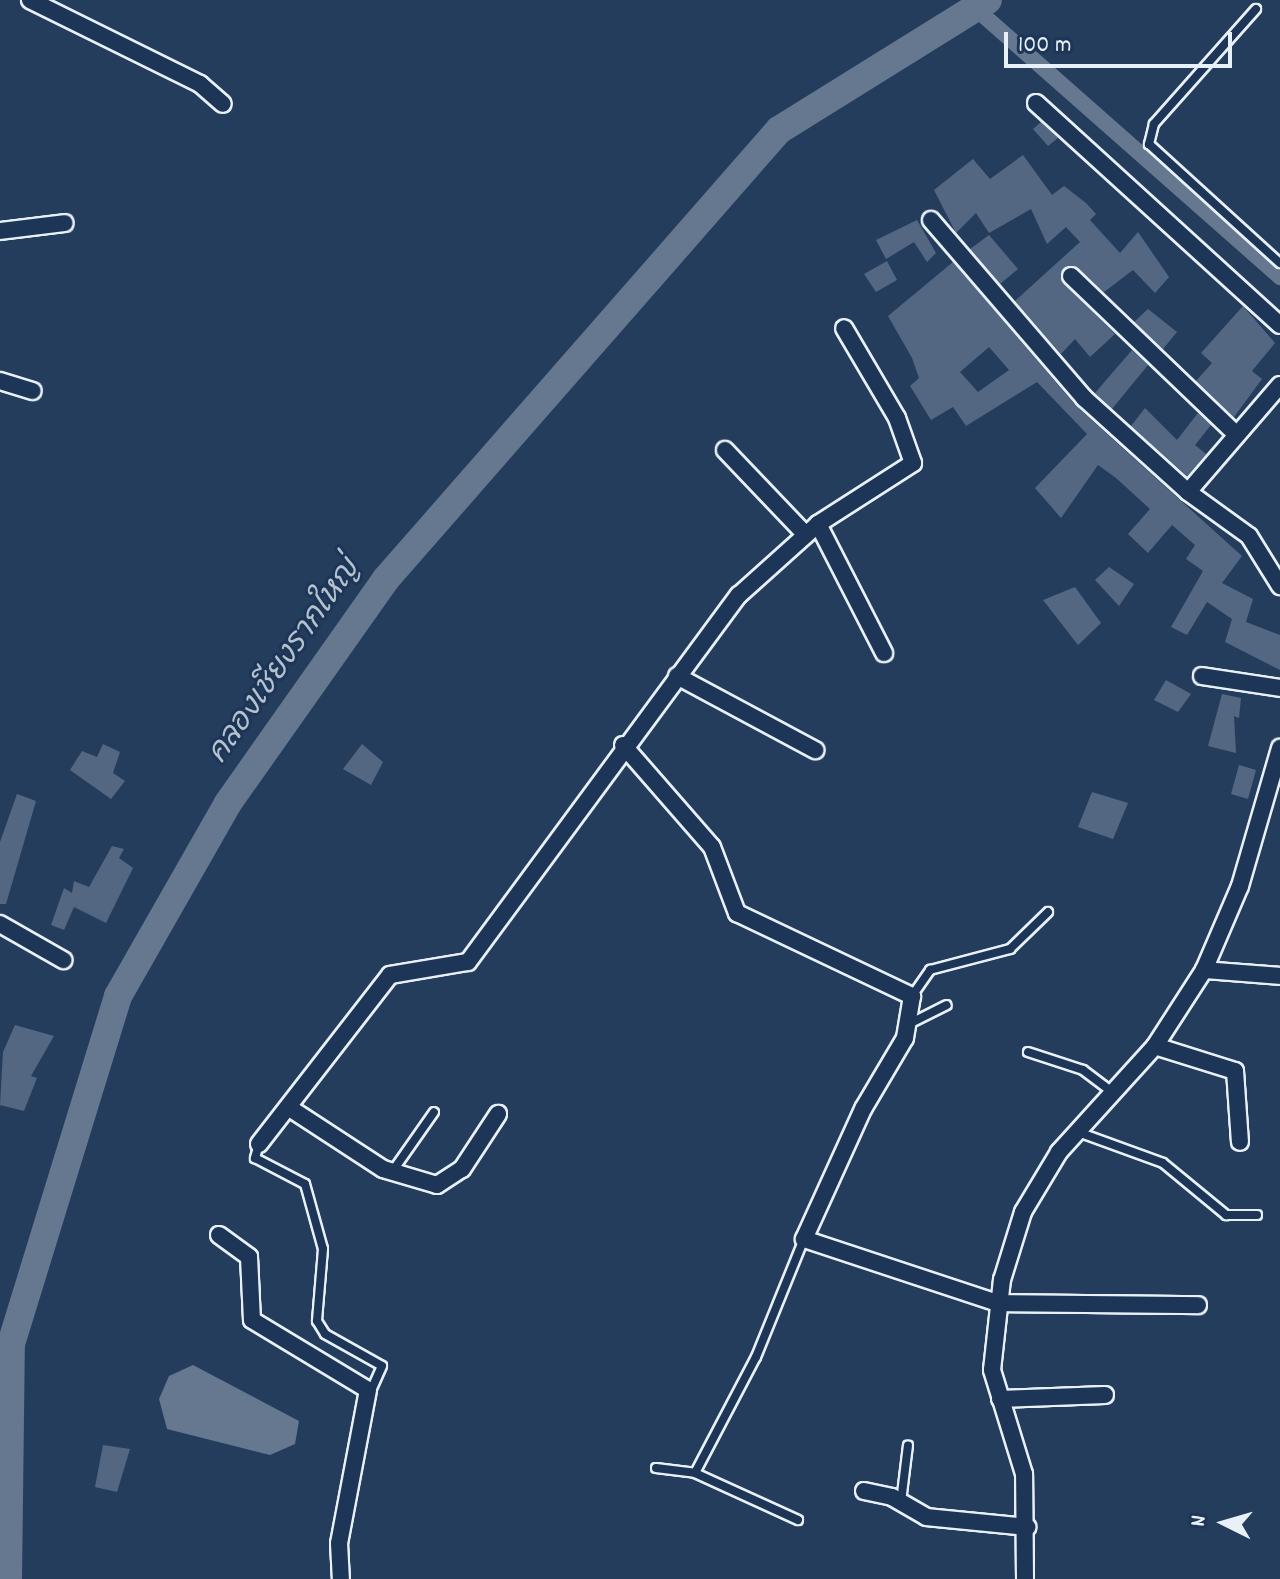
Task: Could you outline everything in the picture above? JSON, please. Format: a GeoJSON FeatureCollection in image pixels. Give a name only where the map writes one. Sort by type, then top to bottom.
{"type":"FeatureCollection","features":[{"type":"Feature","properties":{"kind":"street"},"geometry":{"type":"LineString","coordinates":[[30,0],[200,84],[223,104]]}},
{"type":"Feature","properties":{"kind":"street"},"geometry":{"type":"LineString","coordinates":[[1036,103],[1280,325]]}},
{"type":"Feature","properties":{"kind":"street"},"geometry":{"type":"LineString","coordinates":[[931,220],[1084,398],[1188,492],[1249,536],[1280,586]]}},
{"type":"Feature","properties":{"kind":"street"},"geometry":{"type":"LineString","coordinates":[[0,231],[65,223]]}},
{"type":"Feature","properties":{"kind":"street"},"geometry":{"type":"LineString","coordinates":[[1071,276],[1236,434]]}},
{"type":"Feature","properties":{"kind":"street"},"geometry":{"type":"LineString","coordinates":[[259,1144],[390,975],[468,962],[623,745],[739,595],[812,529],[915,458],[844,328]]}},
{"type":"Feature","properties":{"kind":"street"},"geometry":{"type":"LineString","coordinates":[[0,381],[33,391]]}},
{"type":"Feature","properties":{"kind":"street"},"geometry":{"type":"LineString","coordinates":[[1188,492],[1280,385]]}},
{"type":"Feature","properties":{"kind":"street"},"geometry":{"type":"LineString","coordinates":[[725,450],[812,529],[884,653]]}},
{"type":"Feature","properties":{"kind":"street"},"geometry":{"type":"LineString","coordinates":[[677,676],[815,750]]}},
{"type":"Feature","properties":{"kind":"street"},"geometry":{"type":"LineString","coordinates":[[1202,676],[1280,688]]}},
{"type":"Feature","properties":{"kind":"street"},"geometry":{"type":"LineString","coordinates":[[623,745],[712,847],[737,913],[912,996],[909,1024],[804,1239],[997,1303],[1198,1305]]}},
{"type":"Feature","properties":{"kind":"street"},"geometry":{"type":"LineString","coordinates":[[1025,1579],[1028,1527],[1024,1474],[992,1370],[997,1303],[1023,1212],[1078,1132],[1155,1046],[1204,970],[1242,880],[1280,748]]}},
{"type":"Feature","properties":{"kind":"street"},"geometry":{"type":"LineString","coordinates":[[0,924],[63,960]]}},
{"type":"Feature","properties":{"kind":"street"},"geometry":{"type":"LineString","coordinates":[[1204,970],[1280,976]]}},
{"type":"Feature","properties":{"kind":"street"},"geometry":{"type":"LineString","coordinates":[[1155,1046],[1235,1071],[1240,1142]]}},
{"type":"Feature","properties":{"kind":"street"},"geometry":{"type":"LineString","coordinates":[[288,1107],[391,1173],[437,1185],[462,1169],[498,1114]]}},
{"type":"Feature","properties":{"kind":"street"},"geometry":{"type":"LineString","coordinates":[[219,1235],[249,1257],[252,1320],[365,1384],[368,1397],[339,1543],[341,1579]]}},
{"type":"Feature","properties":{"kind":"street"},"geometry":{"type":"LineString","coordinates":[[1000,1399],[1105,1395]]}},
{"type":"Feature","properties":{"kind":"street"},"geometry":{"type":"LineString","coordinates":[[864,1491],[939,1519],[1028,1527]]}},
{"type":"Feature","properties":{"kind":"lane"},"geometry":{"type":"LineString","coordinates":[[1256,9],[1154,124],[1149,144],[1280,263]]}},
{"type":"Feature","properties":{"kind":"lane"},"geometry":{"type":"LineString","coordinates":[[912,996],[930,970],[1010,949],[1048,912]]}},
{"type":"Feature","properties":{"kind":"lane"},"geometry":{"type":"LineString","coordinates":[[909,1024],[947,1005]]}},
{"type":"Feature","properties":{"kind":"lane"},"geometry":{"type":"LineString","coordinates":[[1028,1052],[1083,1070],[1115,1093]]}},
{"type":"Feature","properties":{"kind":"lane"},"geometry":{"type":"LineString","coordinates":[[391,1173],[434,1112]]}},
{"type":"Feature","properties":{"kind":"lane"},"geometry":{"type":"LineString","coordinates":[[1078,1132],[1163,1163],[1226,1215],[1257,1215]]}},
{"type":"Feature","properties":{"kind":"lane"},"geometry":{"type":"LineString","coordinates":[[259,1144],[255,1158],[289,1171],[313,1201],[323,1249],[317,1321],[325,1334],[383,1370],[368,1397]]}},
{"type":"Feature","properties":{"kind":"lane"},"geometry":{"type":"LineString","coordinates":[[696,1471],[756,1357],[804,1239]]}},
{"type":"Feature","properties":{"kind":"lane"},"geometry":{"type":"LineString","coordinates":[[900,1502],[908,1445]]}},
{"type":"Feature","properties":{"kind":"lane"},"geometry":{"type":"LineString","coordinates":[[656,1468],[696,1471],[798,1520]]}},
{"type":"Feature","properties":{"kind":"water"},"geometry":{"type":"Polygon","coordinates":[[[193,1365],[299,1421],[295,1444],[270,1455],[167,1429],[159,1399],[169,1376],[193,1365]]]}},
{"type":"Feature","properties":{"kind":"building"},"geometry":{"type":"Polygon","coordinates":[[[1041,122],[1058,138],[1048,146],[1033,129],[1041,122]]]}},
{"type":"Feature","properties":{"kind":"building"},"geometry":{"type":"Polygon","coordinates":[[[1023,155],[1052,195],[1064,186],[1086,203],[1096,214],[1090,220],[1120,253],[1138,232],[1169,277],[1155,293],[1133,270],[1104,292],[1078,268],[1064,268],[1063,283],[1115,334],[1090,357],[1075,339],[1061,354],[1015,301],[1080,242],[1066,227],[1047,244],[1031,209],[989,233],[976,213],[956,233],[934,190],[973,159],[990,179],[1023,155]]]}},
{"type":"Feature","properties":{"kind":"building"},"geometry":{"type":"Polygon","coordinates":[[[917,220],[936,253],[927,262],[914,242],[886,259],[876,240],[917,220]]]}},
{"type":"Feature","properties":{"kind":"building"},"geometry":{"type":"Polygon","coordinates":[[[989,235],[1018,269],[1000,284],[970,249],[989,235]]]}},
{"type":"Feature","properties":{"kind":"building"},"geometry":{"type":"Polygon","coordinates":[[[887,261],[897,280],[876,292],[864,274],[887,261]]]}},
{"type":"Feature","properties":{"kind":"building"},"geometry":{"type":"Polygon","coordinates":[[[953,262],[1076,406],[1242,556],[1222,583],[1253,599],[1246,622],[1280,635],[1280,670],[1225,642],[1232,619],[1207,602],[1187,635],[1171,627],[1203,571],[1186,559],[1195,545],[1172,525],[1148,553],[1128,534],[1150,509],[1116,478],[1098,465],[1061,518],[1035,488],[1087,434],[1037,382],[966,426],[953,407],[931,420],[910,386],[919,378],[912,358],[888,316],[953,262]],[[989,347],[960,372],[978,392],[1009,370],[989,347]]]}},
{"type":"Feature","properties":{"kind":"building"},"geometry":{"type":"Polygon","coordinates":[[[1243,306],[1275,343],[1252,371],[1262,379],[1234,417],[1196,381],[1212,363],[1201,353],[1243,306]]]}},
{"type":"Feature","properties":{"kind":"building"},"geometry":{"type":"Polygon","coordinates":[[[1148,309],[1177,332],[1163,349],[1134,322],[1148,309]]]}},
{"type":"Feature","properties":{"kind":"building"},"geometry":{"type":"Polygon","coordinates":[[[1132,350],[1148,365],[1112,409],[1095,393],[1132,350]]]}},
{"type":"Feature","properties":{"kind":"building"},"geometry":{"type":"Polygon","coordinates":[[[1145,408],[1177,440],[1198,413],[1211,425],[1195,445],[1206,454],[1187,476],[1131,426],[1145,408]]]}},
{"type":"Feature","properties":{"kind":"building"},"geometry":{"type":"Polygon","coordinates":[[[1109,567],[1134,584],[1119,606],[1095,580],[1109,567]]]}},
{"type":"Feature","properties":{"kind":"building"},"geometry":{"type":"Polygon","coordinates":[[[1075,587],[1101,623],[1078,645],[1043,600],[1075,587]]]}},
{"type":"Feature","properties":{"kind":"building"},"geometry":{"type":"Polygon","coordinates":[[[1166,680],[1191,694],[1178,712],[1154,700],[1166,680]]]}},
{"type":"Feature","properties":{"kind":"building"},"geometry":{"type":"Polygon","coordinates":[[[1222,694],[1241,698],[1239,718],[1234,716],[1236,753],[1208,746],[1222,694]]]}},
{"type":"Feature","properties":{"kind":"building"},"geometry":{"type":"Polygon","coordinates":[[[103,744],[120,752],[113,773],[125,781],[111,799],[70,770],[82,751],[97,757],[103,744]]]}},
{"type":"Feature","properties":{"kind":"building"},"geometry":{"type":"Polygon","coordinates":[[[362,744],[383,762],[371,785],[343,769],[362,744]]]}},
{"type":"Feature","properties":{"kind":"building"},"geometry":{"type":"Polygon","coordinates":[[[1239,765],[1256,770],[1248,799],[1231,794],[1239,765]]]}},
{"type":"Feature","properties":{"kind":"building"},"geometry":{"type":"Polygon","coordinates":[[[1092,792],[1128,803],[1113,839],[1078,827],[1092,792]]]}},
{"type":"Feature","properties":{"kind":"building"},"geometry":{"type":"Polygon","coordinates":[[[17,794],[36,801],[6,904],[0,904],[0,842],[17,794]]]}},
{"type":"Feature","properties":{"kind":"building"},"geometry":{"type":"Polygon","coordinates":[[[112,846],[124,849],[119,858],[133,868],[106,923],[74,907],[64,930],[51,925],[64,888],[72,893],[74,881],[89,887],[112,846]]]}},
{"type":"Feature","properties":{"kind":"building"},"geometry":{"type":"Polygon","coordinates":[[[15,1025],[54,1036],[31,1076],[37,1078],[24,1111],[0,1105],[3,1052],[15,1025]]]}},
{"type":"Feature","properties":{"kind":"building"},"geometry":{"type":"Polygon","coordinates":[[[103,1445],[130,1449],[117,1492],[95,1487],[103,1445]]]}},
{"type":"Feature","properties":{"kind":"waterway","name":"คลองเชียงรากใหญ่"},"geometry":{"type":"LineString","coordinates":[[8,1579],[11,1344],[118,996],[228,803],[386,579],[779,130],[988,0]]}},
{"type":"Feature","properties":{"kind":"waterway"},"geometry":{"type":"LineString","coordinates":[[975,8],[1280,277]]}}]}
